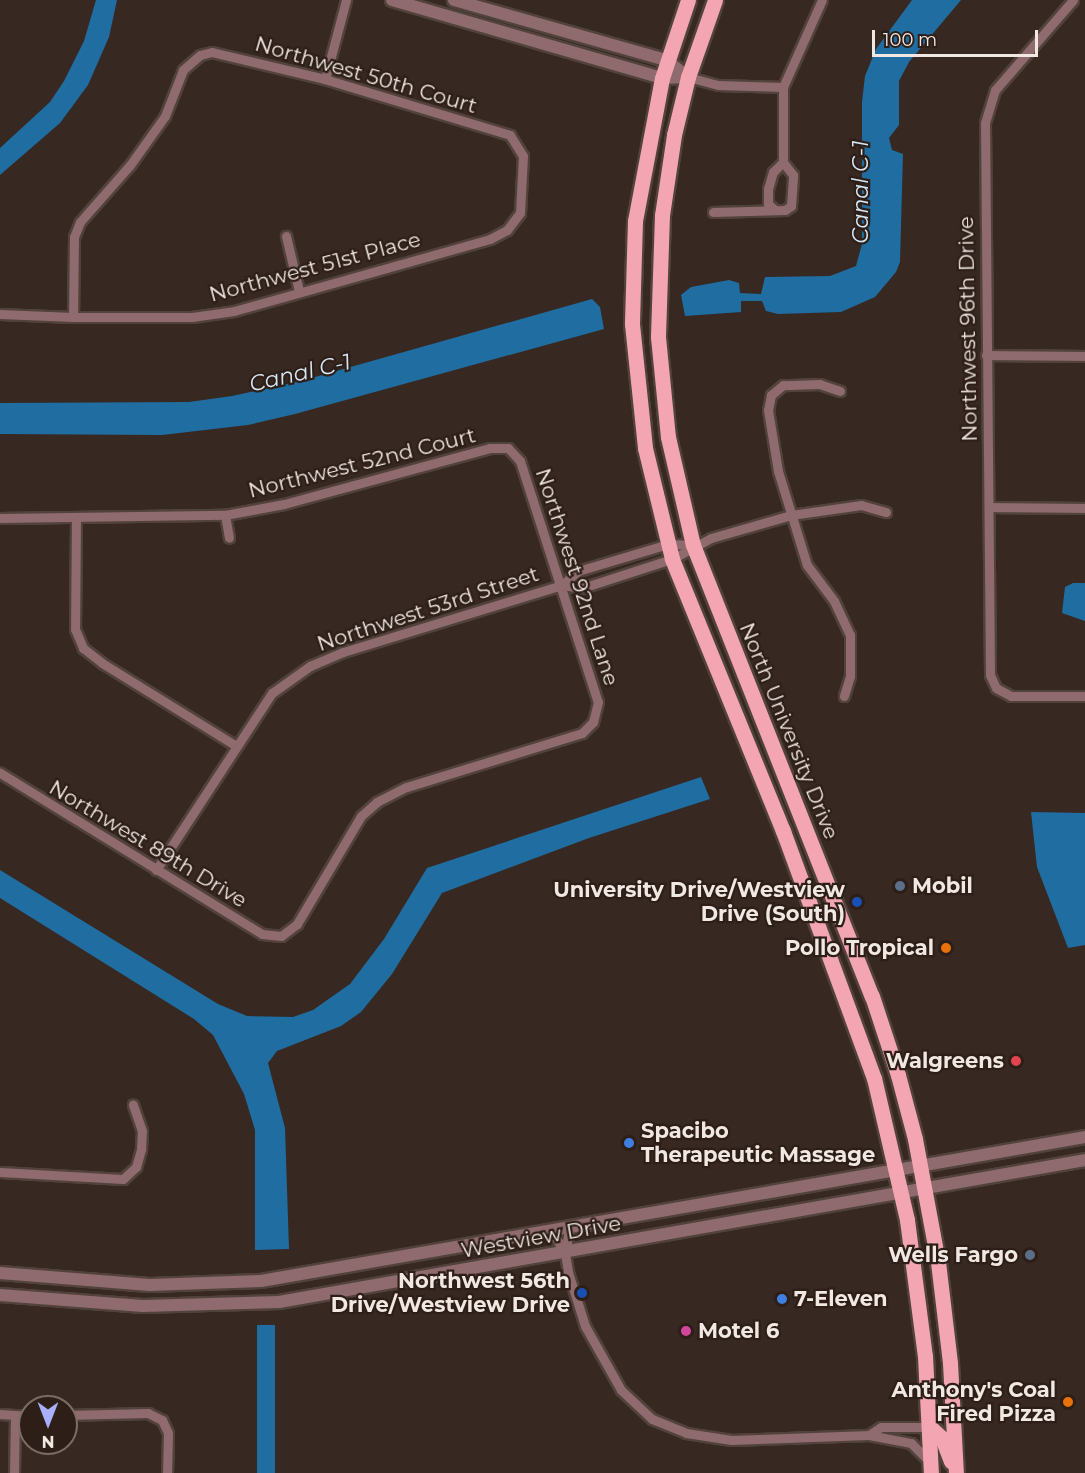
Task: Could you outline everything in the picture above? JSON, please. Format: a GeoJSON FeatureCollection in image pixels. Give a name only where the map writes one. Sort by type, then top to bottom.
{"type":"FeatureCollection","features":[{"type":"Feature","properties":{"kind":"main road","name":"North University Drive"},"geometry":{"type":"LineString","coordinates":[[688,0],[666,60],[635,221],[632,324],[645,448],[672,559],[783,831],[874,1078],[897,1170],[925,1356],[931,1469]]}},
{"type":"Feature","properties":{"kind":"main road","name":"North University Drive"},"geometry":{"type":"LineString","coordinates":[[715,0],[688,77],[662,215],[658,337],[668,437],[693,545],[872,996],[898,1075],[925,1188],[945,1315],[955,1473]]}},
{"type":"Feature","properties":{"kind":"main road"},"geometry":{"type":"LineString","coordinates":[[783,831],[807,851],[815,852]]}},
{"type":"Feature","properties":{"kind":"main road"},"geometry":{"type":"LineString","coordinates":[[930,1427],[948,1448],[955,1473]]}},
{"type":"Feature","properties":{"kind":"street"},"geometry":{"type":"LineString","coordinates":[[325,79],[346,0]]}},
{"type":"Feature","properties":{"kind":"street"},"geometry":{"type":"LineString","coordinates":[[392,0],[662,78],[688,77],[718,84],[783,87]]}},
{"type":"Feature","properties":{"kind":"street"},"geometry":{"type":"LineString","coordinates":[[454,0],[666,60],[688,77]]}},
{"type":"Feature","properties":{"kind":"street"},"geometry":{"type":"LineString","coordinates":[[713,212],[776,210],[791,206],[793,174],[783,162],[783,87],[822,0]]}},
{"type":"Feature","properties":{"kind":"street","name":"Northwest 96th Drive"},"geometry":{"type":"LineString","coordinates":[[1073,0],[995,90],[985,123],[990,675],[996,688],[1011,696],[1085,696]]}},
{"type":"Feature","properties":{"kind":"street","name":"Northwest 50th Court"},"geometry":{"type":"LineString","coordinates":[[73,317],[74,237],[80,222],[130,165],[165,116],[183,70],[201,55],[212,52],[325,79],[510,135],[517,144]]}},
{"type":"Feature","properties":{"kind":"street","name":"Northwest 51st Place"},"geometry":{"type":"LineString","coordinates":[[0,314],[73,317],[192,317],[234,311],[490,239],[507,230],[520,213],[524,169],[517,144]]}},
{"type":"Feature","properties":{"kind":"street"},"geometry":{"type":"LineString","coordinates":[[776,210],[768,204],[768,189],[773,172],[783,162]]}},
{"type":"Feature","properties":{"kind":"street"},"geometry":{"type":"LineString","coordinates":[[286,236],[300,291]]}},
{"type":"Feature","properties":{"kind":"street"},"geometry":{"type":"LineString","coordinates":[[986,356],[1085,356]]}},
{"type":"Feature","properties":{"kind":"street"},"geometry":{"type":"LineString","coordinates":[[840,391],[820,384],[783,386],[771,395],[771,434],[791,515],[807,565],[834,601],[850,635],[850,676],[844,696]]}},
{"type":"Feature","properties":{"kind":"street","name":"Northwest 52nd Court"},"geometry":{"type":"LineString","coordinates":[[0,518],[76,519],[225,515],[284,504],[490,448],[507,448]]}},
{"type":"Feature","properties":{"kind":"street","name":"Northwest 92nd Lane"},"geometry":{"type":"LineString","coordinates":[[281,936],[297,924],[361,816],[377,802],[406,787],[582,733],[593,722],[598,702],[562,585],[520,461],[507,448]]}},
{"type":"Feature","properties":{"kind":"street"},"geometry":{"type":"LineString","coordinates":[[693,545],[791,515],[861,505],[886,512]]}},
{"type":"Feature","properties":{"kind":"street"},"geometry":{"type":"LineString","coordinates":[[989,507],[1085,508]]}},
{"type":"Feature","properties":{"kind":"street","name":"Northwest 52nd Court"},"geometry":{"type":"LineString","coordinates":[[225,515],[229,538]]}},
{"type":"Feature","properties":{"kind":"street"},"geometry":{"type":"LineString","coordinates":[[76,519],[75,629],[83,648],[102,663],[235,745]]}},
{"type":"Feature","properties":{"kind":"street","name":"Northwest 53rd Street"},"geometry":{"type":"LineString","coordinates":[[156,870],[235,745],[272,693],[310,666],[343,652],[562,585],[578,571],[668,544],[693,545]]}},
{"type":"Feature","properties":{"kind":"street","name":"Northwest 53rd Street"},"geometry":{"type":"LineString","coordinates":[[562,585],[582,588],[672,559],[693,545]]}},
{"type":"Feature","properties":{"kind":"street"},"geometry":{"type":"LineString","coordinates":[[608,562],[614,578]]}},
{"type":"Feature","properties":{"kind":"street","name":"Northwest 89th Drive"},"geometry":{"type":"LineString","coordinates":[[0,772],[262,934],[281,936]]}},
{"type":"Feature","properties":{"kind":"street"},"geometry":{"type":"LineString","coordinates":[[0,1172],[123,1179],[136,1167],[141,1149],[142,1131],[133,1105]]}},
{"type":"Feature","properties":{"kind":"street","name":"Westview Drive"},"geometry":{"type":"LineString","coordinates":[[0,1274],[150,1284],[261,1281],[552,1232],[1085,1137]]}},
{"type":"Feature","properties":{"kind":"street","name":"Westview Drive"},"geometry":{"type":"LineString","coordinates":[[0,1295],[143,1306],[243,1305],[338,1293],[1085,1160]]}},
{"type":"Feature","properties":{"kind":"street"},"geometry":{"type":"LineString","coordinates":[[565,1253],[569,1229]]}},
{"type":"Feature","properties":{"kind":"street"},"geometry":{"type":"LineString","coordinates":[[552,1232],[565,1253],[585,1326],[602,1362],[621,1390],[652,1419],[686,1433],[731,1440],[869,1435],[911,1443],[931,1469]]}},
{"type":"Feature","properties":{"kind":"street"},"geometry":{"type":"LineString","coordinates":[[78,1415],[148,1413],[162,1420],[168,1433],[167,1473]]}},
{"type":"Feature","properties":{"kind":"street"},"geometry":{"type":"LineString","coordinates":[[0,1414],[15,1416],[14,1473]]}},
{"type":"Feature","properties":{"kind":"street"},"geometry":{"type":"LineString","coordinates":[[869,1435],[881,1427],[930,1427]]}},
{"type":"Feature","properties":{"kind":"water"},"geometry":{"type":"Polygon","coordinates":[[[96,0],[117,0],[109,37],[88,85],[60,123],[0,175],[0,148],[50,102],[64,81],[84,41],[96,0]]]}},
{"type":"Feature","properties":{"kind":"water"},"geometry":{"type":"Polygon","coordinates":[[[912,0],[961,0],[909,62],[899,81],[899,125],[889,138],[892,150],[903,154],[900,262],[896,272],[875,297],[841,312],[778,314],[766,311],[762,301],[741,301],[741,312],[685,316],[681,295],[691,287],[729,280],[739,283],[740,293],[761,294],[765,277],[830,276],[856,266],[862,244],[862,102],[865,76],[876,49],[912,0]]]}},
{"type":"Feature","properties":{"kind":"water"},"geometry":{"type":"Polygon","coordinates":[[[592,299],[600,307],[604,329],[248,425],[162,435],[0,434],[0,403],[189,402],[232,396],[301,381],[592,299]]]}},
{"type":"Feature","properties":{"kind":"water"},"geometry":{"type":"Polygon","coordinates":[[[1073,583],[1085,583],[1085,621],[1062,613],[1065,587],[1073,583]]]}},
{"type":"Feature","properties":{"kind":"water"},"geometry":{"type":"Polygon","coordinates":[[[701,777],[710,799],[589,838],[442,893],[392,974],[361,1012],[341,1026],[277,1051],[268,1063],[285,1128],[289,1249],[255,1250],[255,1130],[244,1094],[213,1035],[194,1019],[0,898],[0,870],[218,1004],[247,1016],[293,1017],[313,1010],[350,984],[384,939],[427,868],[701,777]]]}},
{"type":"Feature","properties":{"kind":"water"},"geometry":{"type":"Polygon","coordinates":[[[1031,812],[1085,813],[1085,945],[1068,948],[1037,867],[1031,812]]]}},
{"type":"Feature","properties":{"kind":"water"},"geometry":{"type":"Polygon","coordinates":[[[257,1325],[275,1325],[275,1473],[257,1473],[257,1325]]]}},
{"type":"Feature","properties":{"kind":"place","name":"Mobil"},"geometry":{"type":"Point","coordinates":[900,886]}},
{"type":"Feature","properties":{"kind":"place","name":"University Drive/Westview Drive (South)"},"geometry":{"type":"Point","coordinates":[857,902]}},
{"type":"Feature","properties":{"kind":"place","name":"Pollo Tropical"},"geometry":{"type":"Point","coordinates":[946,948]}},
{"type":"Feature","properties":{"kind":"place","name":"Walgreens"},"geometry":{"type":"Point","coordinates":[1016,1061]}},
{"type":"Feature","properties":{"kind":"place","name":"Spacibo Therapeutic Massage"},"geometry":{"type":"Point","coordinates":[629,1143]}},
{"type":"Feature","properties":{"kind":"place","name":"Wells Fargo"},"geometry":{"type":"Point","coordinates":[1030,1255]}},
{"type":"Feature","properties":{"kind":"place","name":"Northwest 56th Drive/Westview Drive"},"geometry":{"type":"Point","coordinates":[582,1293]}},
{"type":"Feature","properties":{"kind":"place","name":"7-Eleven"},"geometry":{"type":"Point","coordinates":[782,1299]}},
{"type":"Feature","properties":{"kind":"place","name":"Motel 6"},"geometry":{"type":"Point","coordinates":[686,1331]}},
{"type":"Feature","properties":{"kind":"place","name":"Anthony's Coal Fired Pizza"},"geometry":{"type":"Point","coordinates":[1068,1402]}},
{"type":"Feature","properties":{"kind":"water label","name":"Canal C-1"},"geometry":{"type":"Point","coordinates":[861,192]}},
{"type":"Feature","properties":{"kind":"water label","name":"Canal C-1"},"geometry":{"type":"Point","coordinates":[300,373]}}]}
